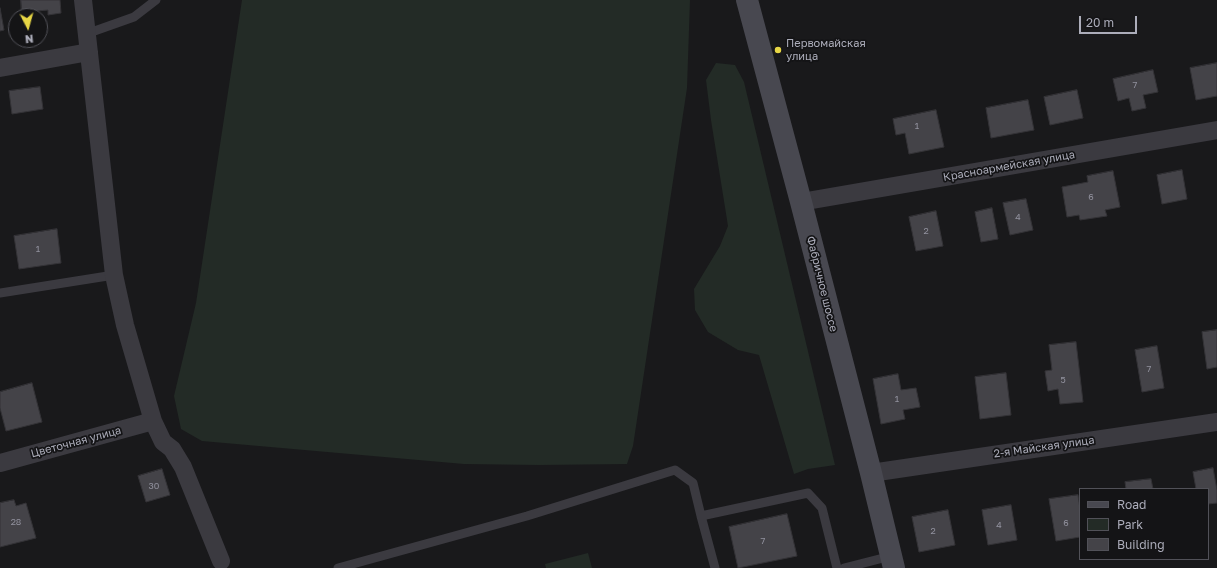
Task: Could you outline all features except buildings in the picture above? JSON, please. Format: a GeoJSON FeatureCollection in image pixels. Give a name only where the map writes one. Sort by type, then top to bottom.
{"type":"FeatureCollection","features":[{"type":"Feature","properties":{"kind":"main road","name":"Фабричное шоссе"},"geometry":{"type":"LineString","coordinates":[[748,0],[871,473],[892,562]]}},
{"type":"Feature","properties":{"kind":"street"},"geometry":{"type":"LineString","coordinates":[[83,0],[114,275],[125,324],[153,421],[163,442],[172,449],[184,467],[222,564]]}},
{"type":"Feature","properties":{"kind":"street"},"geometry":{"type":"LineString","coordinates":[[0,68],[89,52]]}},
{"type":"Feature","properties":{"kind":"street","name":"Красноармейская улица"},"geometry":{"type":"LineString","coordinates":[[801,202],[1217,130]]}},
{"type":"Feature","properties":{"kind":"street","name":"Цветочная улица"},"geometry":{"type":"LineString","coordinates":[[0,463],[153,421]]}},
{"type":"Feature","properties":{"kind":"street","name":"2-я Майская улица"},"geometry":{"type":"LineString","coordinates":[[871,473],[1217,422]]}},
{"type":"Feature","properties":{"kind":"lane"},"geometry":{"type":"LineString","coordinates":[[86,34],[134,17],[156,0]]}},
{"type":"Feature","properties":{"kind":"lane"},"geometry":{"type":"LineString","coordinates":[[0,293],[114,275]]}},
{"type":"Feature","properties":{"kind":"lane"},"geometry":{"type":"LineString","coordinates":[[338,568],[527,516],[675,470],[693,483],[715,568]]}},
{"type":"Feature","properties":{"kind":"lane"},"geometry":{"type":"LineString","coordinates":[[701,516],[808,493],[822,508],[837,568]]}},
{"type":"Feature","properties":{"kind":"lane"},"geometry":{"type":"LineString","coordinates":[[844,568],[892,562]]}},
{"type":"Feature","properties":{"kind":"green space"},"geometry":{"type":"Polygon","coordinates":[[[242,0],[690,0],[687,88],[633,446],[627,464],[464,464],[202,441],[181,429],[174,396],[196,303],[242,0]]]}},
{"type":"Feature","properties":{"kind":"green space"},"geometry":{"type":"Polygon","coordinates":[[[716,63],[735,65],[744,82],[835,465],[808,469],[794,474],[759,355],[738,350],[708,332],[695,310],[694,289],[720,246],[728,226],[706,80],[716,63]]]}},
{"type":"Feature","properties":{"kind":"green space"},"geometry":{"type":"Polygon","coordinates":[[[588,553],[592,568],[546,568],[545,564],[588,553]]]}},
{"type":"Feature","properties":{"kind":"place","name":"Первомайская улица"},"geometry":{"type":"Point","coordinates":[778,50]}}]}
